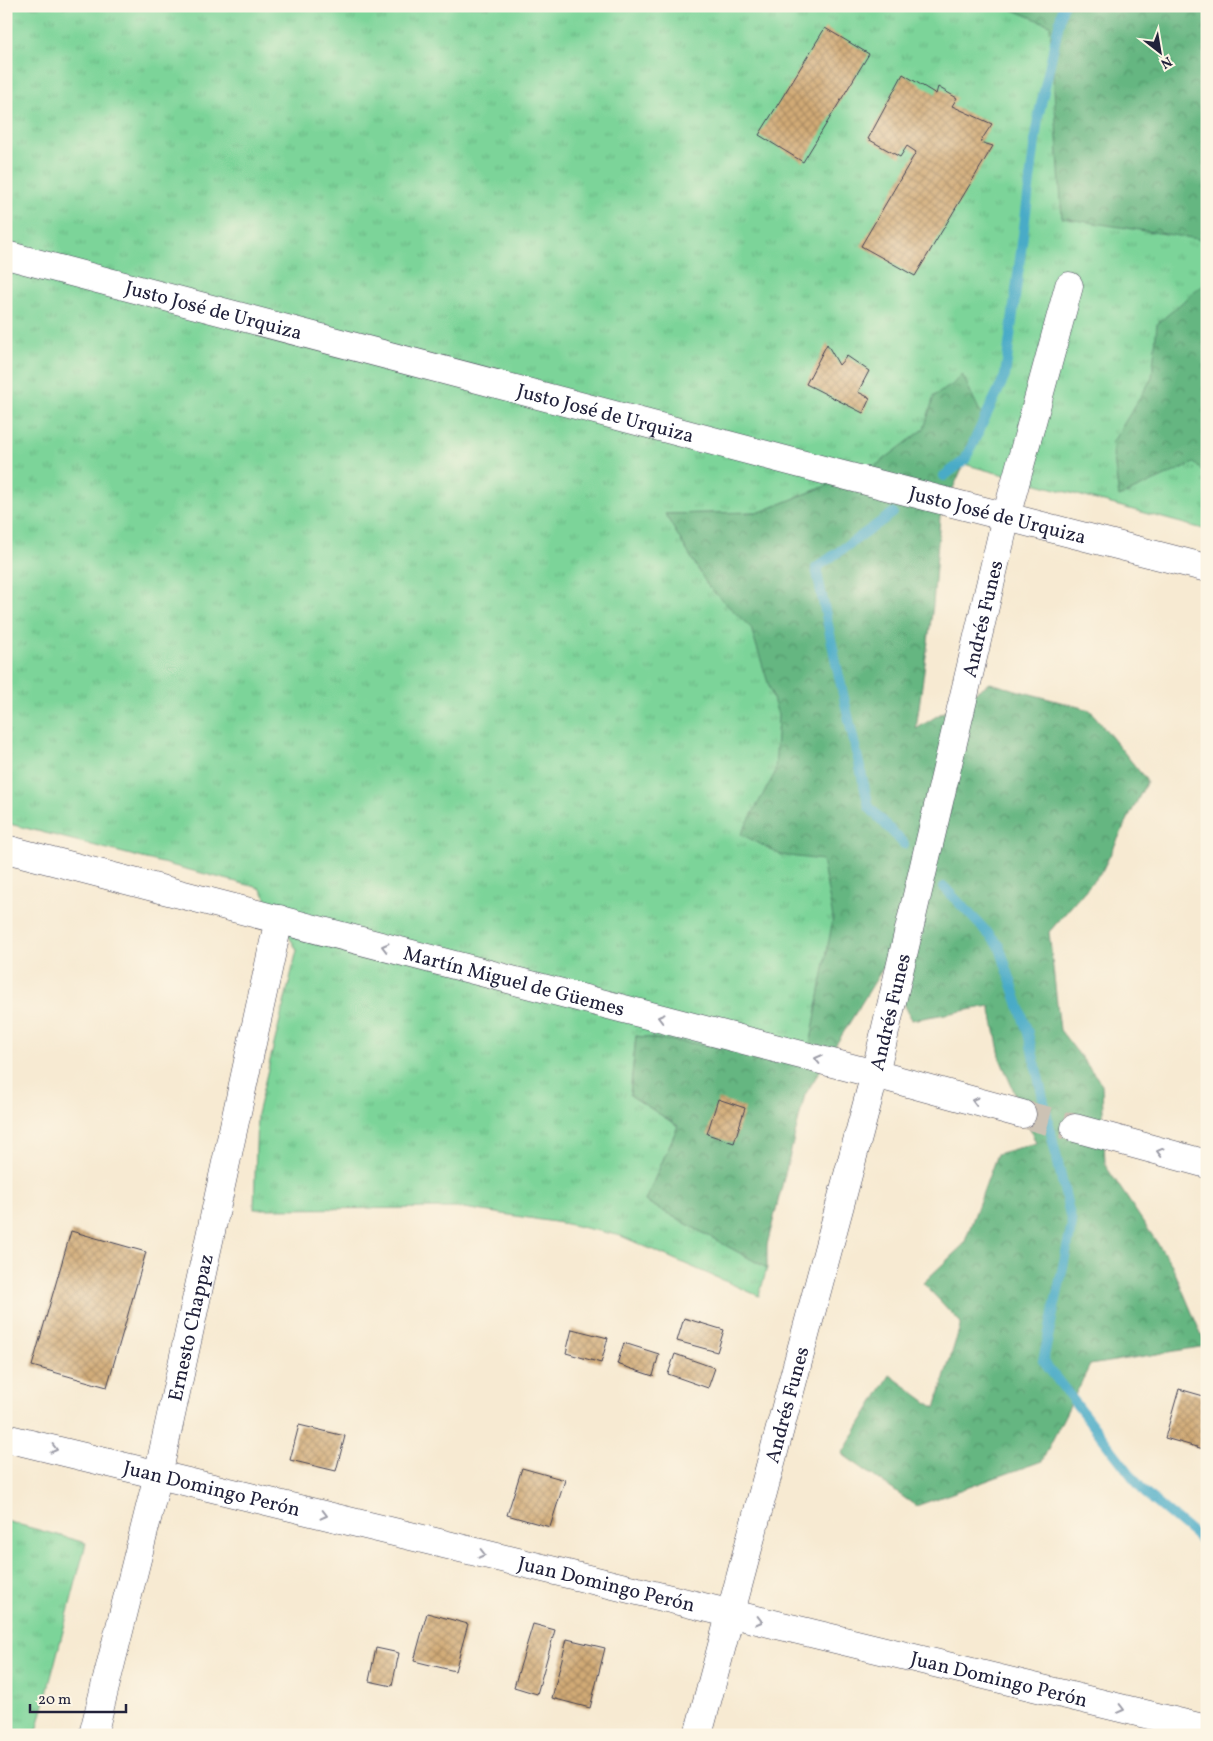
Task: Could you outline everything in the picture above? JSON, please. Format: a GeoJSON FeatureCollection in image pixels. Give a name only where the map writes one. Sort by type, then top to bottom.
{"type":"FeatureCollection","features":[{"type":"Feature","properties":{"kind":"street","name":"Justo José de Urquiza"},"geometry":{"type":"LineString","coordinates":[[6,255],[835,473],[1207,568]]}},
{"type":"Feature","properties":{"kind":"street","name":"Andrés Funes"},"geometry":{"type":"LineString","coordinates":[[698,1735],[875,1074],[1006,517],[1069,286]]}},
{"type":"Feature","properties":{"kind":"street","name":"Martín Miguel de Güemes"},"geometry":{"type":"LineString","coordinates":[[6,849],[875,1074],[1022,1114]]}},
{"type":"Feature","properties":{"kind":"street","name":"Ernesto Chappaz"},"geometry":{"type":"LineString","coordinates":[[93,1735],[158,1475],[279,920]]}},
{"type":"Feature","properties":{"kind":"street"},"geometry":{"type":"LineString","coordinates":[[1074,1128],[1207,1164]]}},
{"type":"Feature","properties":{"kind":"street","name":"Juan Domingo Perón"},"geometry":{"type":"LineString","coordinates":[[6,1438],[1207,1730]]}},
{"type":"Feature","properties":{"kind":"green space"},"geometry":{"type":"Polygon","coordinates":[[[6,6],[1207,6],[1207,530],[901,447],[874,467],[760,512],[665,514],[926,587],[822,981],[808,1058],[636,1036],[630,1095],[678,1126],[645,1201],[767,1268],[759,1296],[621,1236],[567,1224],[464,1208],[254,1209],[257,1114],[297,950],[260,888],[6,823],[6,6]]]}},
{"type":"Feature","properties":{"kind":"green space"},"geometry":{"type":"Polygon","coordinates":[[[1004,6],[1207,6],[1207,248],[1198,239],[1062,218],[1050,25],[1004,6]]]}},
{"type":"Feature","properties":{"kind":"green space"},"geometry":{"type":"Polygon","coordinates":[[[1207,281],[1207,476],[1194,463],[1119,497],[1112,443],[1152,378],[1157,324],[1207,281]]]}},
{"type":"Feature","properties":{"kind":"green space"},"geometry":{"type":"Polygon","coordinates":[[[962,374],[984,420],[940,517],[933,605],[916,729],[990,683],[1090,710],[1147,781],[1102,871],[1049,932],[1060,1030],[1102,1084],[1105,1165],[1172,1265],[1206,1346],[1090,1365],[1042,1461],[916,1506],[842,1454],[890,1375],[935,1408],[961,1323],[923,1283],[964,1244],[997,1154],[1036,1143],[1001,1061],[990,1006],[912,1020],[885,965],[805,1095],[767,1245],[767,1268],[645,1201],[678,1126],[630,1095],[636,1036],[808,1058],[833,918],[822,860],[781,855],[741,834],[775,773],[778,715],[751,628],[708,586],[665,514],[760,512],[874,467],[924,429],[934,396],[952,385],[962,374]]]}},
{"type":"Feature","properties":{"kind":"green space"},"geometry":{"type":"Polygon","coordinates":[[[6,1521],[86,1543],[36,1735],[6,1735],[6,1521]]]}},
{"type":"Feature","properties":{"kind":"building"},"geometry":{"type":"Polygon","coordinates":[[[825,28],[869,54],[803,162],[759,135],[825,28]]]}},
{"type":"Feature","properties":{"kind":"building"},"geometry":{"type":"Polygon","coordinates":[[[903,74],[936,94],[938,87],[957,98],[952,106],[992,124],[980,142],[993,146],[915,276],[861,246],[916,152],[907,146],[900,157],[868,139],[903,74]]]}},
{"type":"Feature","properties":{"kind":"building"},"geometry":{"type":"Polygon","coordinates":[[[827,344],[839,365],[847,356],[869,371],[858,392],[870,398],[863,413],[806,384],[827,344]]]}},
{"type":"Feature","properties":{"kind":"building"},"geometry":{"type":"Polygon","coordinates":[[[718,1099],[745,1108],[734,1143],[707,1134],[718,1099]]]}},
{"type":"Feature","properties":{"kind":"building"},"geometry":{"type":"Polygon","coordinates":[[[71,1231],[146,1252],[107,1387],[32,1366],[71,1231]]]}},
{"type":"Feature","properties":{"kind":"building"},"geometry":{"type":"Polygon","coordinates":[[[684,1318],[724,1330],[717,1352],[677,1341],[684,1318]]]}},
{"type":"Feature","properties":{"kind":"building"},"geometry":{"type":"Polygon","coordinates":[[[572,1329],[608,1338],[601,1363],[566,1353],[572,1329]]]}},
{"type":"Feature","properties":{"kind":"building"},"geometry":{"type":"Polygon","coordinates":[[[624,1343],[659,1354],[653,1376],[617,1364],[624,1343]]]}},
{"type":"Feature","properties":{"kind":"building"},"geometry":{"type":"Polygon","coordinates":[[[675,1354],[715,1368],[708,1388],[668,1374],[675,1354]]]}},
{"type":"Feature","properties":{"kind":"building"},"geometry":{"type":"Polygon","coordinates":[[[1179,1389],[1207,1397],[1207,1450],[1165,1438],[1179,1389]]]}},
{"type":"Feature","properties":{"kind":"building"},"geometry":{"type":"Polygon","coordinates":[[[299,1425],[345,1436],[336,1471],[290,1460],[299,1425]]]}},
{"type":"Feature","properties":{"kind":"building"},"geometry":{"type":"Polygon","coordinates":[[[522,1468],[565,1480],[550,1527],[507,1515],[522,1468]]]}},
{"type":"Feature","properties":{"kind":"building"},"geometry":{"type":"Polygon","coordinates":[[[427,1613],[468,1624],[455,1671],[414,1661],[427,1613]]]}},
{"type":"Feature","properties":{"kind":"building"},"geometry":{"type":"Polygon","coordinates":[[[533,1624],[555,1630],[537,1694],[514,1687],[533,1624]]]}},
{"type":"Feature","properties":{"kind":"building"},"geometry":{"type":"Polygon","coordinates":[[[567,1639],[605,1648],[590,1708],[552,1698],[567,1639]]]}},
{"type":"Feature","properties":{"kind":"building"},"geometry":{"type":"Polygon","coordinates":[[[376,1648],[399,1653],[392,1686],[369,1681],[376,1648]]]}},
{"type":"Feature","properties":{"kind":"waterway"},"geometry":{"type":"LineString","coordinates":[[944,476],[965,460],[1005,376],[1038,118],[1063,6]]}},
{"type":"Feature","properties":{"kind":"waterway"},"geometry":{"type":"LineString","coordinates":[[893,513],[816,568],[869,807],[904,844]]}},
{"type":"Feature","properties":{"kind":"waterway"},"geometry":{"type":"LineString","coordinates":[[944,887],[999,945],[1028,1033],[1072,1224],[1043,1361],[1145,1493],[1207,1545]]}},
{"type":"Feature","properties":{"kind":"tunnel"},"geometry":{"type":"LineString","coordinates":[[1022,1114],[1075,1128]]}}]}
